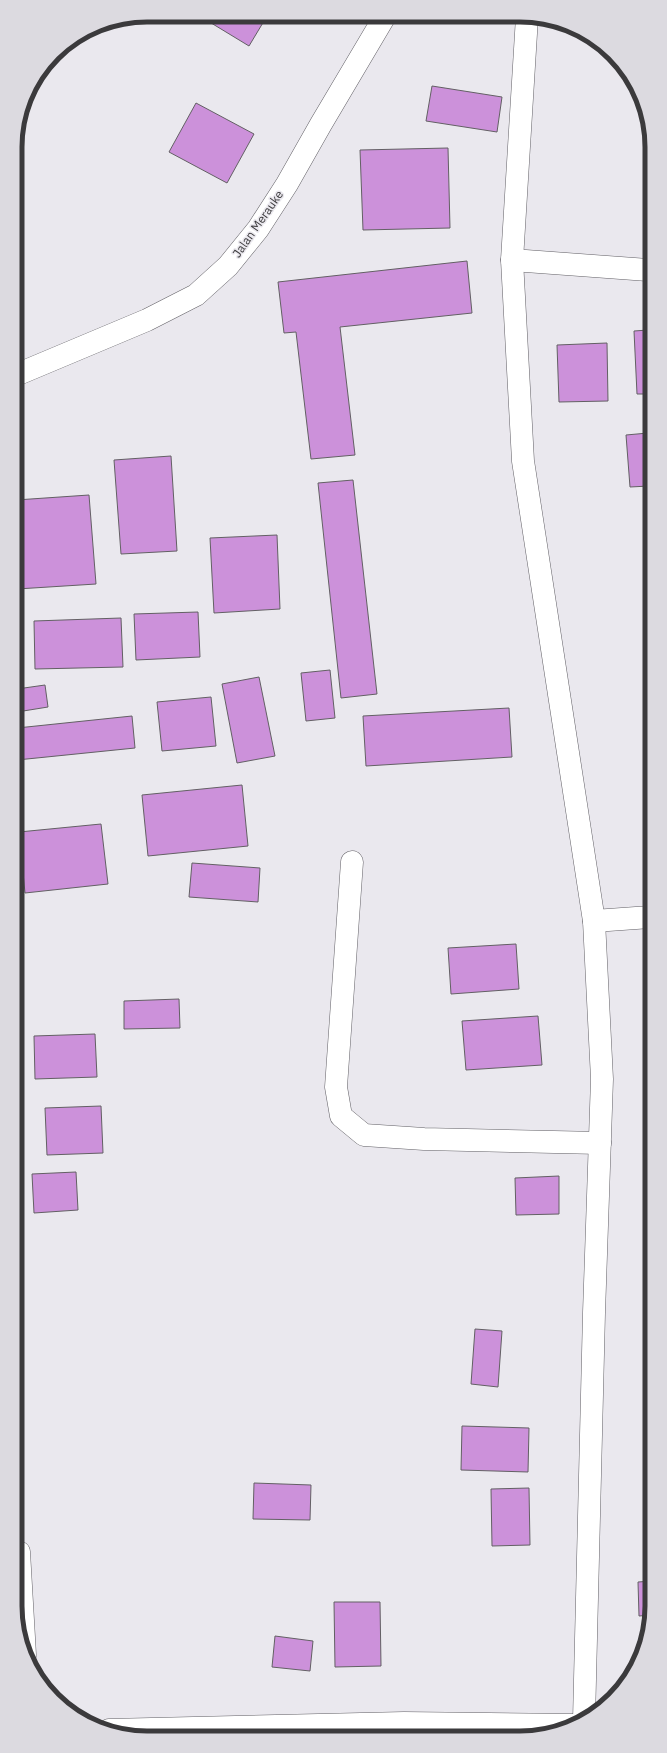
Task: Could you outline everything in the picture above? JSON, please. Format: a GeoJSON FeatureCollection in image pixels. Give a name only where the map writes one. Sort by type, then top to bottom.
{"type":"FeatureCollection","features":[{"type":"Feature","properties":{"kind":"street","name":"Jalan Merauke"},"geometry":{"type":"LineString","coordinates":[[22,372],[154,316],[196,295],[228,266],[258,228],[287,184],[320,124],[381,22]]}},
{"type":"Feature","properties":{"kind":"street"},"geometry":{"type":"LineString","coordinates":[[527,22],[512,260],[523,461],[594,921],[602,1079],[594,1306],[584,1713]]}},
{"type":"Feature","properties":{"kind":"street"},"geometry":{"type":"LineString","coordinates":[[512,260],[645,270]]}},
{"type":"Feature","properties":{"kind":"street"},"geometry":{"type":"LineString","coordinates":[[352,862],[336,1087],[341,1116],[364,1135],[424,1139],[600,1143]]}},
{"type":"Feature","properties":{"kind":"street"},"geometry":{"type":"LineString","coordinates":[[594,921],[645,916]]}},
{"type":"Feature","properties":{"kind":"street"},"geometry":{"type":"LineString","coordinates":[[22,1596],[24,1630]]}},
{"type":"Feature","properties":{"kind":"street"},"geometry":{"type":"LineString","coordinates":[[127,1730],[404,1724],[559,1725]]}},
{"type":"Feature","properties":{"kind":"building"},"geometry":{"type":"Polygon","coordinates":[[[210,22],[263,22],[249,46],[210,22]]]}},
{"type":"Feature","properties":{"kind":"building"},"geometry":{"type":"Polygon","coordinates":[[[432,86],[502,97],[497,132],[426,121],[432,86]]]}},
{"type":"Feature","properties":{"kind":"building"},"geometry":{"type":"Polygon","coordinates":[[[196,103],[254,134],[227,183],[169,152],[196,103]]]}},
{"type":"Feature","properties":{"kind":"building"},"geometry":{"type":"Polygon","coordinates":[[[448,148],[450,228],[363,230],[360,150],[448,148]]]}},
{"type":"Feature","properties":{"kind":"building"},"geometry":{"type":"Polygon","coordinates":[[[467,261],[472,313],[340,327],[355,455],[311,459],[296,332],[284,333],[278,282],[467,261]]]}},
{"type":"Feature","properties":{"kind":"building"},"geometry":{"type":"Polygon","coordinates":[[[645,330],[645,394],[637,394],[634,331],[645,330]]]}},
{"type":"Feature","properties":{"kind":"building"},"geometry":{"type":"Polygon","coordinates":[[[607,343],[608,401],[559,402],[557,345],[607,343]]]}},
{"type":"Feature","properties":{"kind":"building"},"geometry":{"type":"Polygon","coordinates":[[[645,433],[645,486],[630,487],[626,435],[645,433]]]}},
{"type":"Feature","properties":{"kind":"building"},"geometry":{"type":"Polygon","coordinates":[[[171,456],[177,551],[121,554],[114,460],[171,456]]]}},
{"type":"Feature","properties":{"kind":"building"},"geometry":{"type":"Polygon","coordinates":[[[353,480],[377,694],[341,698],[318,483],[353,480]]]}},
{"type":"Feature","properties":{"kind":"building"},"geometry":{"type":"Polygon","coordinates":[[[89,495],[96,584],[22,589],[22,500],[89,495]]]}},
{"type":"Feature","properties":{"kind":"building"},"geometry":{"type":"Polygon","coordinates":[[[277,535],[280,609],[214,613],[210,538],[277,535]]]}},
{"type":"Feature","properties":{"kind":"building"},"geometry":{"type":"Polygon","coordinates":[[[198,612],[200,657],[136,660],[134,614],[198,612]]]}},
{"type":"Feature","properties":{"kind":"building"},"geometry":{"type":"Polygon","coordinates":[[[121,618],[123,667],[35,669],[34,621],[121,618]]]}},
{"type":"Feature","properties":{"kind":"building"},"geometry":{"type":"Polygon","coordinates":[[[330,670],[335,718],[306,721],[301,673],[330,670]]]}},
{"type":"Feature","properties":{"kind":"building"},"geometry":{"type":"Polygon","coordinates":[[[259,677],[275,756],[237,763],[222,684],[259,677]]]}},
{"type":"Feature","properties":{"kind":"building"},"geometry":{"type":"Polygon","coordinates":[[[45,685],[48,707],[22,711],[22,688],[45,685]]]}},
{"type":"Feature","properties":{"kind":"building"},"geometry":{"type":"Polygon","coordinates":[[[211,697],[216,746],[162,751],[157,702],[211,697]]]}},
{"type":"Feature","properties":{"kind":"building"},"geometry":{"type":"Polygon","coordinates":[[[509,708],[512,757],[366,766],[363,716],[509,708]]]}},
{"type":"Feature","properties":{"kind":"building"},"geometry":{"type":"Polygon","coordinates":[[[132,716],[135,748],[22,759],[22,727],[132,716]]]}},
{"type":"Feature","properties":{"kind":"building"},"geometry":{"type":"Polygon","coordinates":[[[242,785],[248,846],[148,856],[142,795],[242,785]]]}},
{"type":"Feature","properties":{"kind":"building"},"geometry":{"type":"Polygon","coordinates":[[[101,824],[108,884],[25,893],[22,862],[22,832],[101,824]]]}},
{"type":"Feature","properties":{"kind":"building"},"geometry":{"type":"Polygon","coordinates":[[[192,863],[260,868],[258,902],[189,897],[192,863]]]}},
{"type":"Feature","properties":{"kind":"building"},"geometry":{"type":"Polygon","coordinates":[[[516,944],[519,989],[451,994],[448,948],[516,944]]]}},
{"type":"Feature","properties":{"kind":"building"},"geometry":{"type":"Polygon","coordinates":[[[179,999],[180,1028],[124,1029],[124,1001],[179,999]]]}},
{"type":"Feature","properties":{"kind":"building"},"geometry":{"type":"Polygon","coordinates":[[[538,1016],[542,1065],[466,1070],[462,1021],[538,1016]]]}},
{"type":"Feature","properties":{"kind":"building"},"geometry":{"type":"Polygon","coordinates":[[[95,1034],[97,1077],[35,1079],[34,1036],[95,1034]]]}},
{"type":"Feature","properties":{"kind":"building"},"geometry":{"type":"Polygon","coordinates":[[[101,1106],[103,1153],[47,1155],[45,1108],[101,1106]]]}},
{"type":"Feature","properties":{"kind":"building"},"geometry":{"type":"Polygon","coordinates":[[[76,1172],[78,1210],[34,1213],[32,1174],[76,1172]]]}},
{"type":"Feature","properties":{"kind":"building"},"geometry":{"type":"Polygon","coordinates":[[[559,1176],[559,1214],[516,1215],[515,1178],[559,1176]]]}},
{"type":"Feature","properties":{"kind":"building"},"geometry":{"type":"Polygon","coordinates":[[[475,1329],[502,1331],[498,1387],[471,1384],[475,1329]]]}},
{"type":"Feature","properties":{"kind":"building"},"geometry":{"type":"Polygon","coordinates":[[[462,1426],[529,1428],[528,1472],[461,1470],[462,1426]]]}},
{"type":"Feature","properties":{"kind":"building"},"geometry":{"type":"Polygon","coordinates":[[[644,1435],[645,1435],[645,1477],[644,1435]]]}},
{"type":"Feature","properties":{"kind":"building"},"geometry":{"type":"Polygon","coordinates":[[[254,1483],[311,1485],[310,1520],[253,1519],[254,1483]]]}},
{"type":"Feature","properties":{"kind":"building"},"geometry":{"type":"Polygon","coordinates":[[[529,1488],[530,1545],[492,1546],[491,1489],[529,1488]]]}},
{"type":"Feature","properties":{"kind":"building"},"geometry":{"type":"Polygon","coordinates":[[[638,1582],[645,1582],[645,1616],[639,1616],[638,1582]]]}},
{"type":"Feature","properties":{"kind":"building"},"geometry":{"type":"Polygon","coordinates":[[[334,1602],[380,1602],[381,1666],[335,1667],[334,1602]]]}},
{"type":"Feature","properties":{"kind":"building"},"geometry":{"type":"Polygon","coordinates":[[[275,1636],[313,1641],[310,1671],[272,1667],[275,1636]]]}}]}
